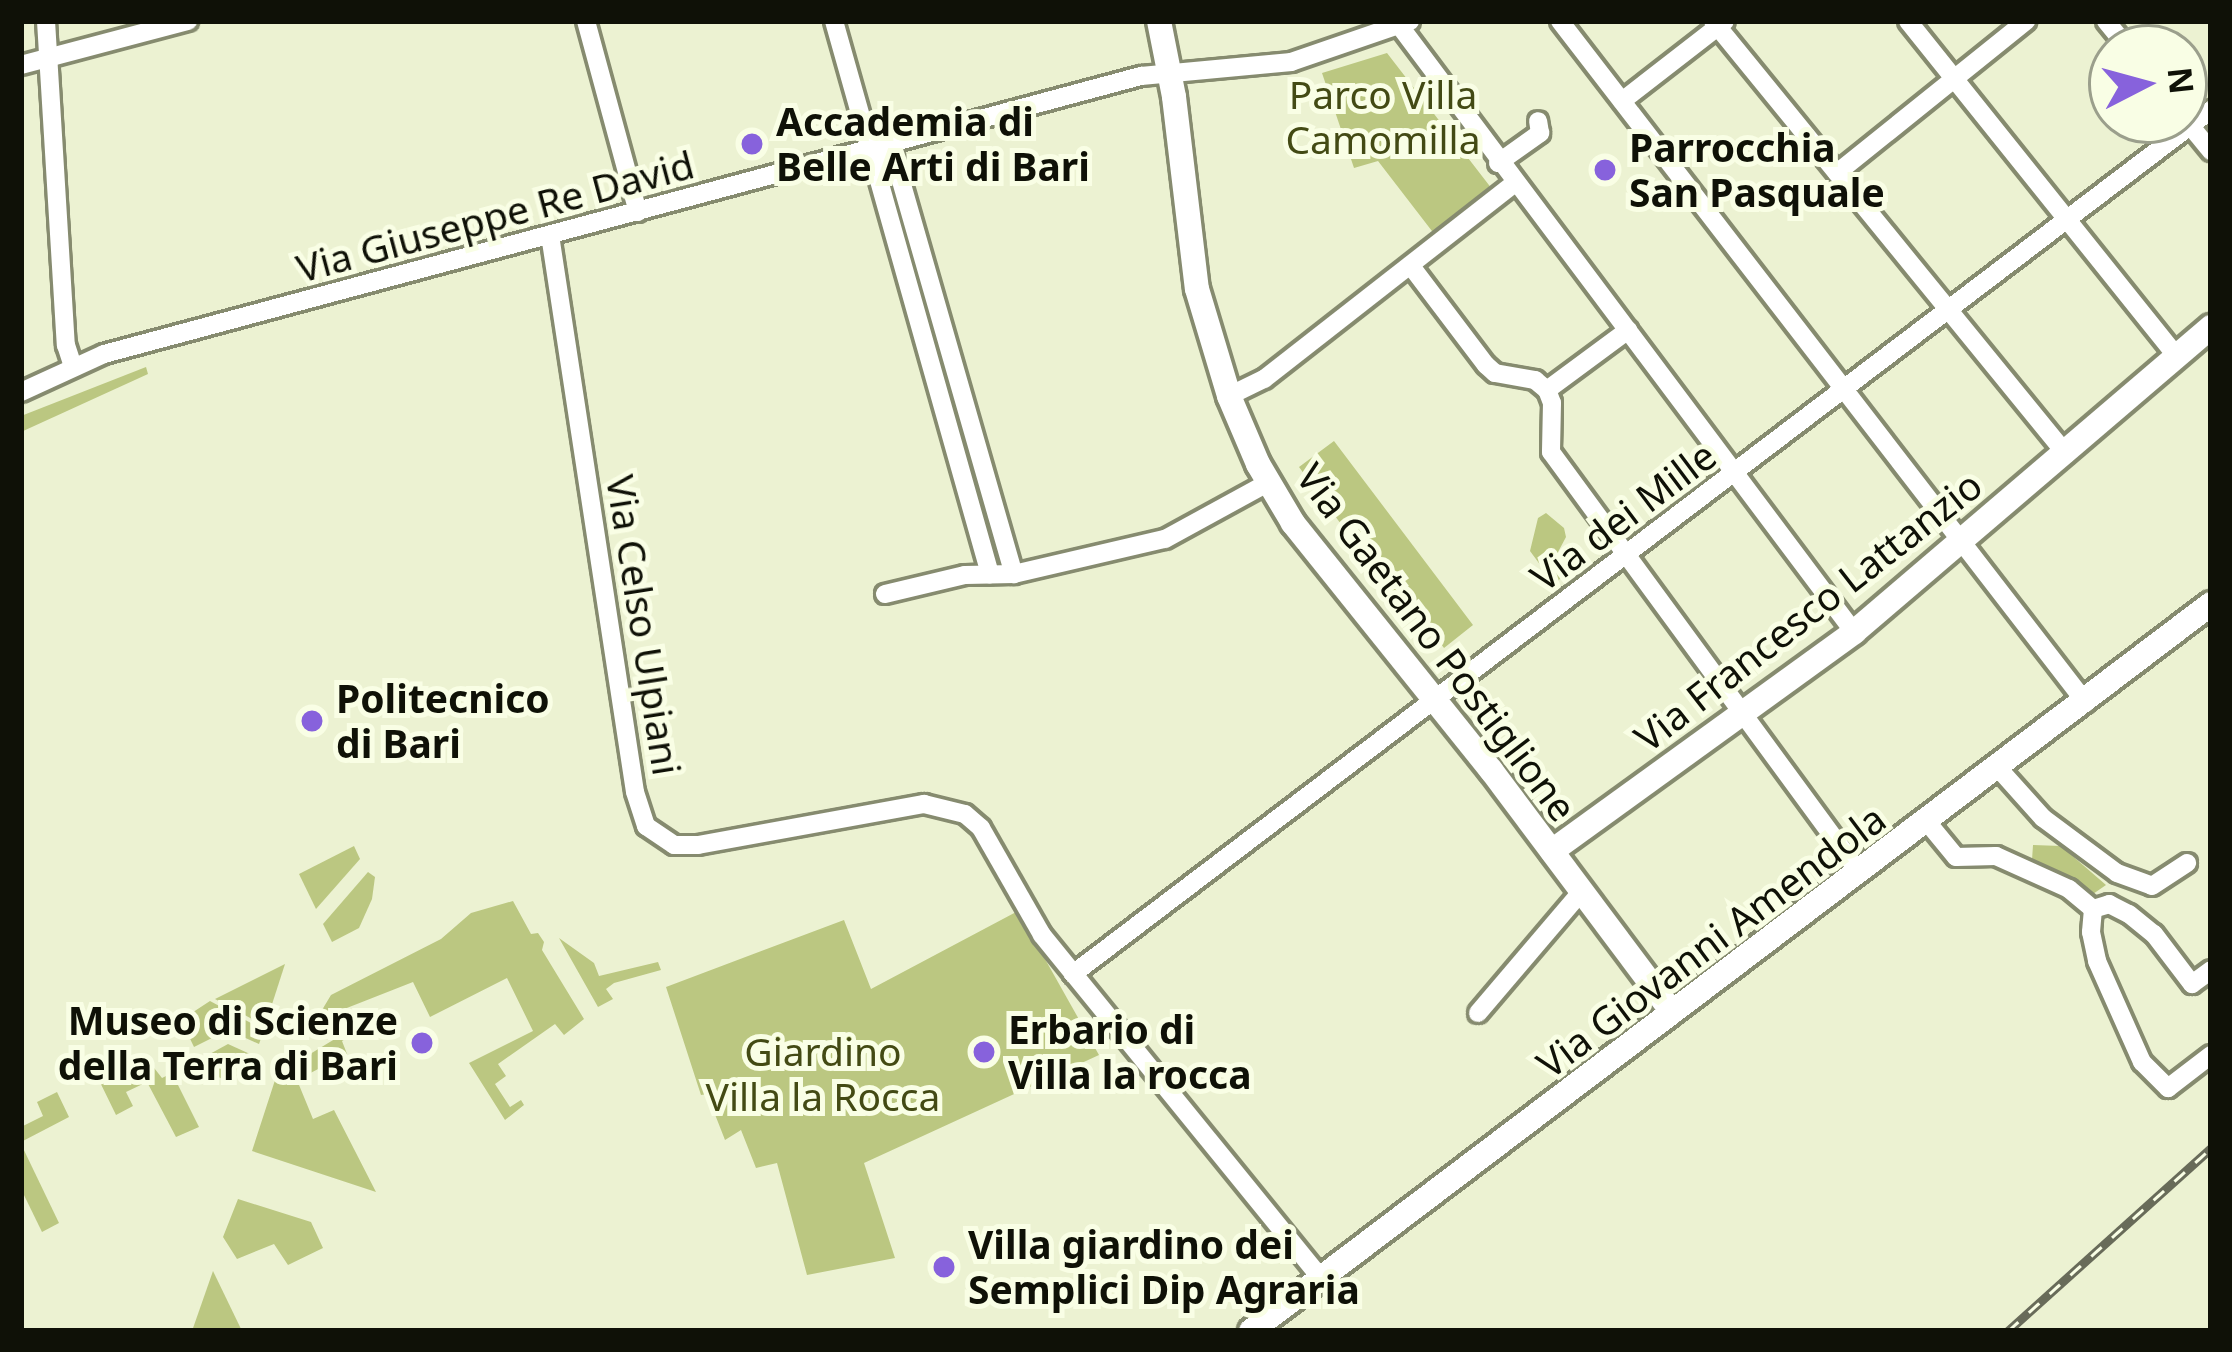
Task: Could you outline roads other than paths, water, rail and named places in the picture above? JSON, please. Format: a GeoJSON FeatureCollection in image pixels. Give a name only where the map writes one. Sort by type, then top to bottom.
{"type":"FeatureCollection","features":[{"type":"Feature","properties":{"kind":"main road","name":"Via Gaetano Postiglione"},"geometry":{"type":"LineString","coordinates":[[1159,21],[1174,97],[1197,289],[1229,396],[1269,482],[1317,555],[1552,851],[1672,1012]]}},
{"type":"Feature","properties":{"kind":"main road","name":"Via Francesco Lattanzio"},"geometry":{"type":"LineString","coordinates":[[1552,851],[1854,632],[2211,327]]}},
{"type":"Feature","properties":{"kind":"main road","name":"Via Giovanni Amendola"},"geometry":{"type":"LineString","coordinates":[[1251,1331],[1928,823],[2211,604]]}},
{"type":"Feature","properties":{"kind":"street"},"geometry":{"type":"LineString","coordinates":[[46,21],[66,345],[74,367]]}},
{"type":"Feature","properties":{"kind":"street"},"geometry":{"type":"LineString","coordinates":[[21,65],[136,28],[188,21]]}},
{"type":"Feature","properties":{"kind":"street"},"geometry":{"type":"LineString","coordinates":[[586,21],[638,212]]}},
{"type":"Feature","properties":{"kind":"street"},"geometry":{"type":"LineString","coordinates":[[834,21],[990,574]]}},
{"type":"Feature","properties":{"kind":"street"},"geometry":{"type":"LineString","coordinates":[[1560,21],[1840,392],[2086,703]]}},
{"type":"Feature","properties":{"kind":"street"},"geometry":{"type":"LineString","coordinates":[[1908,21],[2178,358]]}},
{"type":"Feature","properties":{"kind":"street"},"geometry":{"type":"LineString","coordinates":[[1837,172],[2026,21]]}},
{"type":"Feature","properties":{"kind":"street"},"geometry":{"type":"LineString","coordinates":[[1622,101],[1719,23],[2066,454]]}},
{"type":"Feature","properties":{"kind":"street"},"geometry":{"type":"LineString","coordinates":[[1402,24],[1498,163],[1854,632]]}},
{"type":"Feature","properties":{"kind":"street","name":"Via Giuseppe Re David"},"geometry":{"type":"LineString","coordinates":[[21,392],[104,354],[870,149],[1166,74],[1291,62],[1402,24]]}},
{"type":"Feature","properties":{"kind":"street"},"geometry":{"type":"LineString","coordinates":[[1498,163],[1540,134],[1538,121]]}},
{"type":"Feature","properties":{"kind":"street","name":"Via dei Mille"},"geometry":{"type":"LineString","coordinates":[[1073,974],[1840,392],[1951,313],[2161,144]]}},
{"type":"Feature","properties":{"kind":"street"},"geometry":{"type":"LineString","coordinates":[[870,149],[895,160],[1014,574]]}},
{"type":"Feature","properties":{"kind":"street"},"geometry":{"type":"LineString","coordinates":[[1229,396],[1252,387],[1515,184]]}},
{"type":"Feature","properties":{"kind":"street"},"geometry":{"type":"LineString","coordinates":[[891,235],[914,228]]}},
{"type":"Feature","properties":{"kind":"street","name":"Via Celso Ulpiani"},"geometry":{"type":"LineString","coordinates":[[550,235],[635,792],[646,826],[664,841],[698,845],[925,804],[944,805],[982,828],[1042,935],[1322,1279]]}},
{"type":"Feature","properties":{"kind":"street"},"geometry":{"type":"LineString","coordinates":[[1411,266],[1486,365],[1495,373],[1535,380],[1547,390],[1551,452],[1858,872]]}},
{"type":"Feature","properties":{"kind":"street"},"geometry":{"type":"LineString","coordinates":[[1547,390],[1628,330]]}},
{"type":"Feature","properties":{"kind":"street"},"geometry":{"type":"LineString","coordinates":[[884,594],[990,574],[1014,574],[1178,534],[1269,482]]}},
{"type":"Feature","properties":{"kind":"street"},"geometry":{"type":"LineString","coordinates":[[1999,769],[2043,818],[2117,873],[2152,886],[2187,863]]}},
{"type":"Feature","properties":{"kind":"street"},"geometry":{"type":"LineString","coordinates":[[1928,823],[1956,857],[1996,856],[2069,889],[2093,909],[2097,961],[2142,1063],[2168,1088],[2211,1055]]}},
{"type":"Feature","properties":{"kind":"street"},"geometry":{"type":"LineString","coordinates":[[1478,1013],[1582,891]]}},
{"type":"Feature","properties":{"kind":"street"},"geometry":{"type":"LineString","coordinates":[[2093,909],[2108,904],[2128,914],[2154,934],[2192,984],[2211,970]]}},
{"type":"Feature","properties":{"kind":"railway"},"geometry":{"type":"LineString","coordinates":[[2008,1331],[2211,1148]]}},
{"type":"Feature","properties":{"kind":"place","name":"Accademia di Belle Arti di Bari"},"geometry":{"type":"Point","coordinates":[752,144]}},
{"type":"Feature","properties":{"kind":"place","name":"Parrocchia San Pasquale"},"geometry":{"type":"Point","coordinates":[1605,170]}},
{"type":"Feature","properties":{"kind":"place","name":"Politecnico di Bari"},"geometry":{"type":"Point","coordinates":[312,721]}},
{"type":"Feature","properties":{"kind":"place","name":"Museo di Scienze della Terra di Bari"},"geometry":{"type":"Point","coordinates":[422,1043]}},
{"type":"Feature","properties":{"kind":"place","name":"Erbario di Villa la rocca"},"geometry":{"type":"Point","coordinates":[984,1052]}},
{"type":"Feature","properties":{"kind":"place","name":"Villa giardino dei Semplici Dip Agraria"},"geometry":{"type":"Point","coordinates":[944,1267]}},
{"type":"Feature","properties":{"kind":"park label","name":"Parco Villa Camomilla"},"geometry":{"type":"Point","coordinates":[1383,118]}},
{"type":"Feature","properties":{"kind":"park label","name":"Giardino Villa la Rocca"},"geometry":{"type":"Point","coordinates":[823,1074]}}]}
